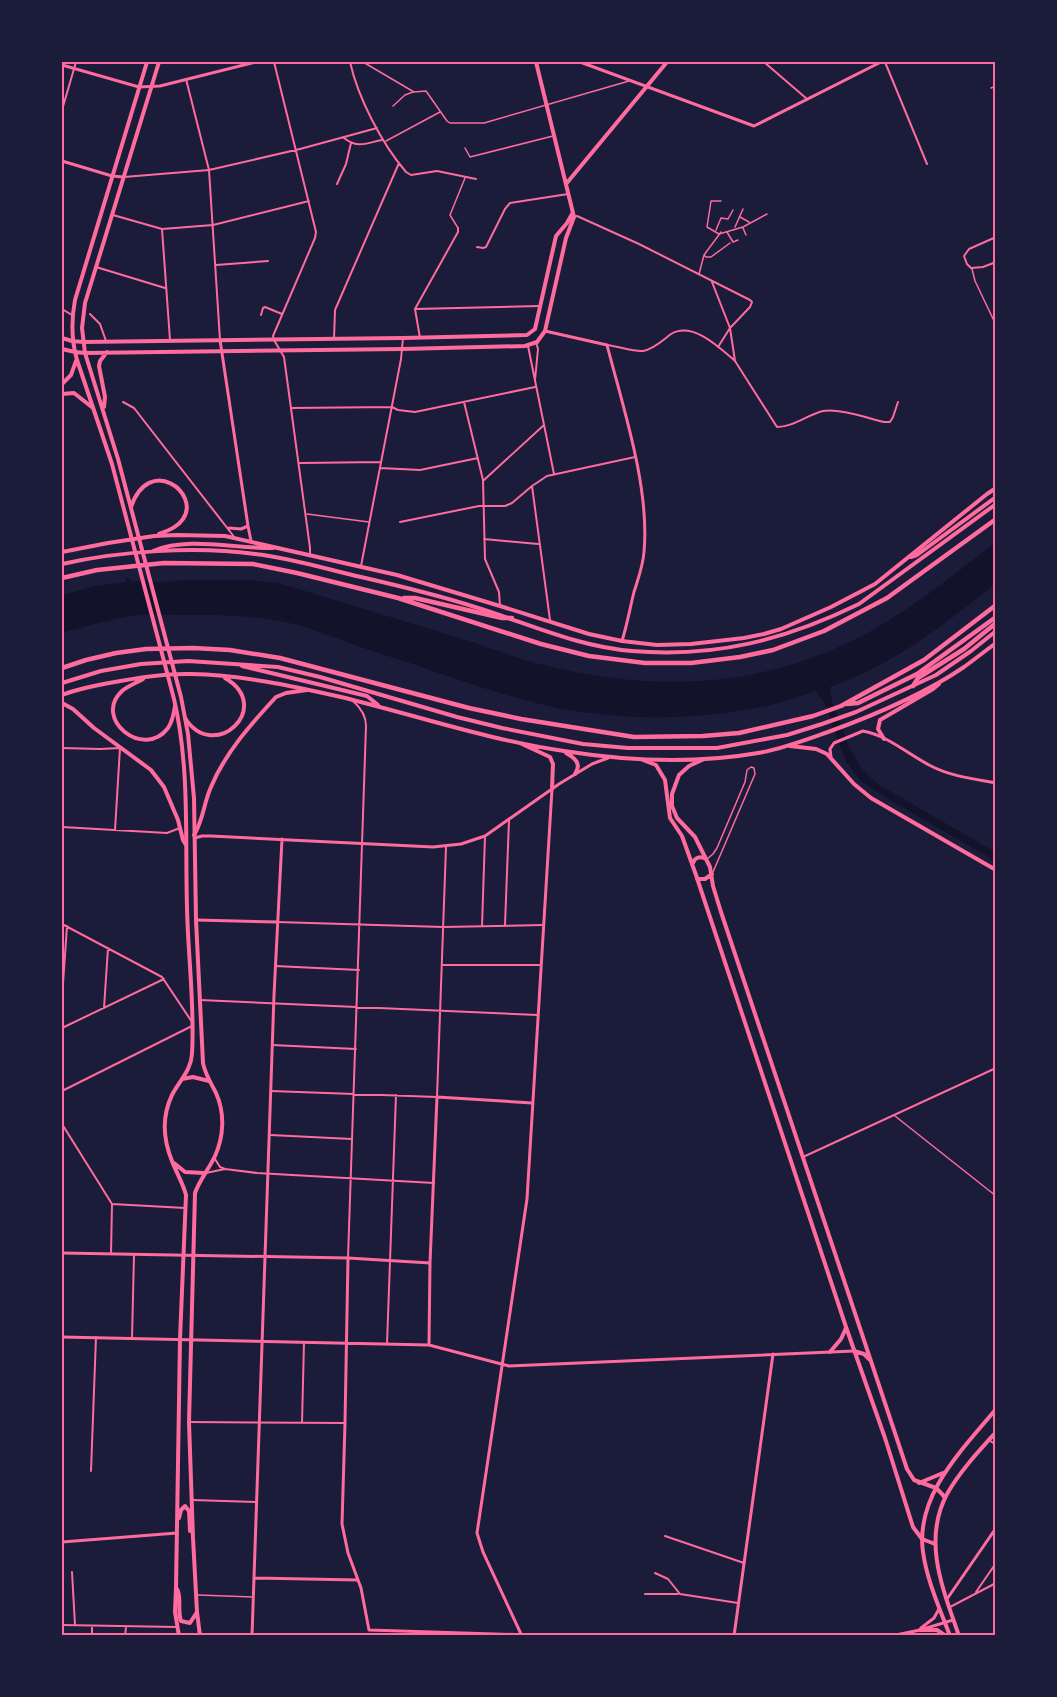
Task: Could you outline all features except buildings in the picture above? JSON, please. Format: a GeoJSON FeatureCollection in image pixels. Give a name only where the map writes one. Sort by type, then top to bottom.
{"type":"FeatureCollection","features":[{"type":"Feature","properties":{"kind":"highway"},"geometry":{"type":"LineString","coordinates":[[62,578],[98,570],[165,563],[253,564],[398,598],[541,644],[589,656],[645,663],[691,663],[773,650],[806,639],[859,614],[887,598],[996,519]]}},
{"type":"Feature","properties":{"kind":"highway"},"geometry":{"type":"LineString","coordinates":[[398,598],[415,598],[502,618],[512,618]]}},
{"type":"Feature","properties":{"kind":"highway"},"geometry":{"type":"LineString","coordinates":[[62,669],[86,660],[116,653],[193,648],[230,650],[280,658],[469,708],[533,721],[634,737],[703,736],[739,733],[813,716],[843,705],[924,660],[996,605]]}},
{"type":"Feature","properties":{"kind":"highway"},"geometry":{"type":"LineString","coordinates":[[843,705],[858,704],[917,674],[996,616]]}},
{"type":"Feature","properties":{"kind":"highway"},"geometry":{"type":"LineString","coordinates":[[913,686],[918,678],[964,649],[996,623]]}},
{"type":"Feature","properties":{"kind":"main road"},"geometry":{"type":"LineString","coordinates":[[147,62],[78,290],[72,315],[72,341],[112,464],[174,699],[181,736],[186,799],[191,1062],[172,1093],[166,1109],[164,1126],[171,1160],[186,1195],[180,1339],[175,1612],[180,1635]]}},
{"type":"Feature","properties":{"kind":"main road"},"geometry":{"type":"LineString","coordinates":[[159,62],[96,267],[83,315],[83,342],[133,514],[181,697],[186,718],[194,798],[202,1063],[219,1103],[223,1127],[214,1158],[195,1193],[189,1422],[193,1538],[200,1635]]}},
{"type":"Feature","properties":{"kind":"main road"},"geometry":{"type":"LineString","coordinates":[[62,349],[85,353],[403,349],[528,345],[536,342],[545,331],[572,216],[536,62]]}},
{"type":"Feature","properties":{"kind":"main road"},"geometry":{"type":"LineString","coordinates":[[566,184],[667,62]]}},
{"type":"Feature","properties":{"kind":"main road"},"geometry":{"type":"LineString","coordinates":[[62,338],[83,342],[527,335],[534,331],[537,321],[556,236],[572,216]]}},
{"type":"Feature","properties":{"kind":"main road"},"geometry":{"type":"LineString","coordinates":[[555,240],[561,239],[565,243]]}},
{"type":"Feature","properties":{"kind":"main road"},"geometry":{"type":"LineString","coordinates":[[537,321],[539,328],[545,331]]}},
{"type":"Feature","properties":{"kind":"main road"},"geometry":{"type":"LineString","coordinates":[[527,335],[536,342]]}},
{"type":"Feature","properties":{"kind":"main road"},"geometry":{"type":"LineString","coordinates":[[104,411],[105,397],[99,366],[107,352]]}},
{"type":"Feature","properties":{"kind":"main road"},"geometry":{"type":"LineString","coordinates":[[62,384],[71,375],[77,360]]}},
{"type":"Feature","properties":{"kind":"main road"},"geometry":{"type":"LineString","coordinates":[[62,394],[74,393],[93,408]]}},
{"type":"Feature","properties":{"kind":"main road"},"geometry":{"type":"LineString","coordinates":[[131,507],[139,490],[157,480],[170,482],[181,491],[186,506],[186,515],[177,526],[154,536]]}},
{"type":"Feature","properties":{"kind":"main road"},"geometry":{"type":"LineString","coordinates":[[62,552],[154,536],[225,536],[397,575],[589,634],[657,645],[691,644],[764,634],[831,607],[874,584],[996,488]]}},
{"type":"Feature","properties":{"kind":"main road"},"geometry":{"type":"LineString","coordinates":[[908,558],[916,555],[996,497]]}},
{"type":"Feature","properties":{"kind":"main road"},"geometry":{"type":"LineString","coordinates":[[62,564],[112,555],[149,552],[216,550],[257,554],[438,596],[512,618],[592,646],[669,653],[710,651],[748,645],[782,636],[859,604],[996,504]]}},
{"type":"Feature","properties":{"kind":"main road"},"geometry":{"type":"LineString","coordinates":[[149,552],[164,546],[201,544],[277,548]]}},
{"type":"Feature","properties":{"kind":"main road"},"geometry":{"type":"LineString","coordinates":[[62,683],[101,671],[141,664],[188,661],[278,667],[457,717],[583,744],[628,748],[717,748],[814,727],[856,712],[936,675],[996,631]]}},
{"type":"Feature","properties":{"kind":"main road"},"geometry":{"type":"LineString","coordinates":[[62,695],[96,686],[147,678],[190,674],[222,676],[286,684],[513,741],[563,751],[613,757],[690,760],[755,754],[853,723],[889,708],[944,679],[996,643]]}},
{"type":"Feature","properties":{"kind":"main road"},"geometry":{"type":"LineString","coordinates":[[230,663],[367,696],[380,706]]}},
{"type":"Feature","properties":{"kind":"main road"},"geometry":{"type":"LineString","coordinates":[[186,718],[197,731],[207,735],[223,734],[236,726],[243,715],[244,699],[236,686],[222,676]]}},
{"type":"Feature","properties":{"kind":"main road"},"geometry":{"type":"LineString","coordinates":[[147,678],[121,692],[115,702],[115,718],[123,732],[140,739],[150,739],[159,735],[169,726],[175,706]]}},
{"type":"Feature","properties":{"kind":"main road"},"geometry":{"type":"LineString","coordinates":[[884,739],[878,729],[880,720],[933,689],[944,679]]}},
{"type":"Feature","properties":{"kind":"main road"},"geometry":{"type":"LineString","coordinates":[[194,837],[199,828],[212,784],[226,757],[276,697],[286,693],[309,690]]}},
{"type":"Feature","properties":{"kind":"main road"},"geometry":{"type":"LineString","coordinates":[[62,703],[73,709],[151,770],[160,780],[186,845]]}},
{"type":"Feature","properties":{"kind":"main road"},"geometry":{"type":"LineString","coordinates":[[513,741],[550,757],[553,764],[552,789]]}},
{"type":"Feature","properties":{"kind":"main road"},"geometry":{"type":"LineString","coordinates":[[785,746],[816,749],[831,757],[854,784],[871,798],[996,870]]}},
{"type":"Feature","properties":{"kind":"main road"},"geometry":{"type":"LineString","coordinates":[[563,751],[577,761],[578,768],[575,774]]}},
{"type":"Feature","properties":{"kind":"main road"},"geometry":{"type":"LineString","coordinates":[[634,758],[651,762],[659,769],[666,785],[670,818],[682,836],[697,879],[914,1527],[922,1539],[935,1544]]}},
{"type":"Feature","properties":{"kind":"main road"},"geometry":{"type":"LineString","coordinates":[[706,759],[689,766],[679,775],[672,794],[674,813],[695,837],[712,874],[713,886],[907,1469],[914,1480],[936,1488],[945,1499]]}},
{"type":"Feature","properties":{"kind":"main road"},"geometry":{"type":"LineString","coordinates":[[692,866],[699,857],[706,859]]}},
{"type":"Feature","properties":{"kind":"main road"},"geometry":{"type":"LineString","coordinates":[[697,879],[705,879],[712,874]]}},
{"type":"Feature","properties":{"kind":"main road"},"geometry":{"type":"LineString","coordinates":[[752,1044],[759,1046],[764,1040]]}},
{"type":"Feature","properties":{"kind":"main road"},"geometry":{"type":"LineString","coordinates":[[755,1054],[760,1048],[767,1050]]}},
{"type":"Feature","properties":{"kind":"main road"},"geometry":{"type":"LineString","coordinates":[[182,1079],[193,1077],[210,1081]]}},
{"type":"Feature","properties":{"kind":"main road"},"geometry":{"type":"LineString","coordinates":[[171,1160],[185,1172],[204,1173]]}},
{"type":"Feature","properties":{"kind":"main road"},"geometry":{"type":"LineString","coordinates":[[835,1291],[842,1292],[846,1287]]}},
{"type":"Feature","properties":{"kind":"main road"},"geometry":{"type":"LineString","coordinates":[[830,1352],[842,1339],[846,1327]]}},
{"type":"Feature","properties":{"kind":"main road"},"geometry":{"type":"LineString","coordinates":[[854,1351],[864,1354],[872,1365]]}},
{"type":"Feature","properties":{"kind":"main road"},"geometry":{"type":"LineString","coordinates":[[948,1635],[927,1572],[922,1539],[926,1512],[942,1478],[996,1409]]}},
{"type":"Feature","properties":{"kind":"main road"},"geometry":{"type":"LineString","coordinates":[[959,1635],[937,1569],[936,1527],[945,1499],[954,1484],[996,1432]]}},
{"type":"Feature","properties":{"kind":"main road"},"geometry":{"type":"LineString","coordinates":[[919,1483],[947,1471]]}},
{"type":"Feature","properties":{"kind":"main road"},"geometry":{"type":"LineString","coordinates":[[942,1478],[946,1484],[954,1484]]}},
{"type":"Feature","properties":{"kind":"main road"},"geometry":{"type":"LineString","coordinates":[[177,1519],[185,1506],[189,1511],[190,1533],[193,1538]]}},
{"type":"Feature","properties":{"kind":"main road"},"geometry":{"type":"LineString","coordinates":[[176,1588],[179,1593],[178,1610],[181,1621],[190,1623],[197,1612]]}},
{"type":"Feature","properties":{"kind":"main road"},"geometry":{"type":"LineString","coordinates":[[920,1630],[937,1630],[948,1635]]}},
{"type":"Feature","properties":{"kind":"street"},"geometry":{"type":"LineString","coordinates":[[62,110],[76,62]]}},
{"type":"Feature","properties":{"kind":"street"},"geometry":{"type":"LineString","coordinates":[[62,65],[139,87],[186,79],[256,62]]}},
{"type":"Feature","properties":{"kind":"street"},"geometry":{"type":"LineString","coordinates":[[274,62],[316,235],[275,331],[274,340],[284,357],[310,555]]}},
{"type":"Feature","properties":{"kind":"street"},"geometry":{"type":"LineString","coordinates":[[350,62],[354,78],[382,140],[406,172],[411,175],[437,171],[476,179]]}},
{"type":"Feature","properties":{"kind":"street"},"geometry":{"type":"LineString","coordinates":[[580,62],[594,65],[752,126],[883,62],[927,164]]}},
{"type":"Feature","properties":{"kind":"street"},"geometry":{"type":"LineString","coordinates":[[764,62],[807,99]]}},
{"type":"Feature","properties":{"kind":"street"},"geometry":{"type":"LineString","coordinates":[[186,79],[209,170],[220,340],[251,541]]}},
{"type":"Feature","properties":{"kind":"street"},"geometry":{"type":"LineString","coordinates":[[62,161],[112,176],[124,177],[209,170],[377,128]]}},
{"type":"Feature","properties":{"kind":"street"},"geometry":{"type":"LineString","coordinates":[[344,138],[358,145],[382,140]]}},
{"type":"Feature","properties":{"kind":"street"},"geometry":{"type":"LineString","coordinates":[[338,184],[351,143]]}},
{"type":"Feature","properties":{"kind":"street"},"geometry":{"type":"LineString","coordinates":[[334,339],[334,315],[338,303],[399,164]]}},
{"type":"Feature","properties":{"kind":"street"},"geometry":{"type":"LineString","coordinates":[[477,247],[486,247],[507,205],[513,202],[568,194]]}},
{"type":"Feature","properties":{"kind":"street"},"geometry":{"type":"LineString","coordinates":[[112,215],[162,229],[213,225],[309,201]]}},
{"type":"Feature","properties":{"kind":"street"},"geometry":{"type":"LineString","coordinates":[[572,216],[578,216],[618,234],[748,298],[752,302],[750,307],[730,328],[718,347]]}},
{"type":"Feature","properties":{"kind":"street"},"geometry":{"type":"LineString","coordinates":[[420,338],[415,309],[458,232],[458,228]]}},
{"type":"Feature","properties":{"kind":"street"},"geometry":{"type":"LineString","coordinates":[[162,229],[170,341]]}},
{"type":"Feature","properties":{"kind":"street"},"geometry":{"type":"LineString","coordinates":[[996,237],[976,245],[964,256],[971,268],[983,267],[996,262]]}},
{"type":"Feature","properties":{"kind":"street"},"geometry":{"type":"LineString","coordinates":[[216,265],[268,261]]}},
{"type":"Feature","properties":{"kind":"street"},"geometry":{"type":"LineString","coordinates":[[96,267],[166,288]]}},
{"type":"Feature","properties":{"kind":"street"},"geometry":{"type":"LineString","coordinates":[[712,282],[730,328],[735,361]]}},
{"type":"Feature","properties":{"kind":"street"},"geometry":{"type":"LineString","coordinates":[[415,309],[540,306]]}},
{"type":"Feature","properties":{"kind":"street"},"geometry":{"type":"LineString","coordinates":[[261,315],[265,307],[282,314]]}},
{"type":"Feature","properties":{"kind":"street"},"geometry":{"type":"LineString","coordinates":[[62,309],[72,315]]}},
{"type":"Feature","properties":{"kind":"street"},"geometry":{"type":"LineString","coordinates":[[90,314],[100,324],[106,341]]}},
{"type":"Feature","properties":{"kind":"street"},"geometry":{"type":"LineString","coordinates":[[545,331],[642,351],[651,348],[673,333],[683,330],[699,334],[735,361],[777,427],[828,411],[890,422],[898,402]]}},
{"type":"Feature","properties":{"kind":"street"},"geometry":{"type":"LineString","coordinates":[[361,567],[404,338]]}},
{"type":"Feature","properties":{"kind":"street"},"geometry":{"type":"LineString","coordinates":[[535,385],[538,349],[536,342]]}},
{"type":"Feature","properties":{"kind":"street"},"geometry":{"type":"LineString","coordinates":[[528,345],[554,474]]}},
{"type":"Feature","properties":{"kind":"street"},"geometry":{"type":"LineString","coordinates":[[607,345],[635,457],[645,520],[642,566],[622,641]]}},
{"type":"Feature","properties":{"kind":"street"},"geometry":{"type":"LineString","coordinates":[[291,408],[392,407],[415,412],[535,385]]}},
{"type":"Feature","properties":{"kind":"street"},"geometry":{"type":"LineString","coordinates":[[123,402],[134,408],[235,538]]}},
{"type":"Feature","properties":{"kind":"street"},"geometry":{"type":"LineString","coordinates":[[464,402],[483,480],[485,559],[499,592],[500,606]]}},
{"type":"Feature","properties":{"kind":"street"},"geometry":{"type":"LineString","coordinates":[[483,480],[544,425]]}},
{"type":"Feature","properties":{"kind":"street"},"geometry":{"type":"LineString","coordinates":[[400,522],[484,506],[509,505],[547,476],[635,457]]}},
{"type":"Feature","properties":{"kind":"street"},"geometry":{"type":"LineString","coordinates":[[380,468],[420,470],[478,458]]}},
{"type":"Feature","properties":{"kind":"street"},"geometry":{"type":"LineString","coordinates":[[299,463],[381,462]]}},
{"type":"Feature","properties":{"kind":"street"},"geometry":{"type":"LineString","coordinates":[[532,486],[550,623]]}},
{"type":"Feature","properties":{"kind":"street"},"geometry":{"type":"LineString","coordinates":[[229,528],[238,529],[248,526]]}},
{"type":"Feature","properties":{"kind":"street"},"geometry":{"type":"LineString","coordinates":[[484,539],[539,544]]}},
{"type":"Feature","properties":{"kind":"street"},"geometry":{"type":"LineString","coordinates":[[351,700],[361,709],[366,721],[348,1258],[342,1524],[348,1553],[363,1596],[369,1635]]}},
{"type":"Feature","properties":{"kind":"street"},"geometry":{"type":"LineString","coordinates":[[831,757],[830,749],[834,743],[863,730],[939,769],[996,783]]}},
{"type":"Feature","properties":{"kind":"street"},"geometry":{"type":"LineString","coordinates":[[62,748],[120,748],[115,830]]}},
{"type":"Feature","properties":{"kind":"street"},"geometry":{"type":"LineString","coordinates":[[194,837],[363,844],[446,846],[461,844],[485,836],[575,774],[592,764],[613,757]]}},
{"type":"Feature","properties":{"kind":"street"},"geometry":{"type":"LineString","coordinates":[[521,1634],[483,1552],[477,1533],[527,1199],[552,789]]}},
{"type":"Feature","properties":{"kind":"street"},"geometry":{"type":"LineString","coordinates":[[505,926],[509,820]]}},
{"type":"Feature","properties":{"kind":"street"},"geometry":{"type":"LineString","coordinates":[[62,827],[167,832],[180,828]]}},
{"type":"Feature","properties":{"kind":"street"},"geometry":{"type":"LineString","coordinates":[[482,927],[485,836]]}},
{"type":"Feature","properties":{"kind":"street"},"geometry":{"type":"LineString","coordinates":[[252,1635],[272,1045],[282,839]]}},
{"type":"Feature","properties":{"kind":"street"},"geometry":{"type":"LineString","coordinates":[[429,1345],[446,846]]}},
{"type":"Feature","properties":{"kind":"street"},"geometry":{"type":"LineString","coordinates":[[196,920],[443,927],[544,926]]}},
{"type":"Feature","properties":{"kind":"street"},"geometry":{"type":"LineString","coordinates":[[62,924],[164,979],[192,1024],[62,1091]]}},
{"type":"Feature","properties":{"kind":"street"},"geometry":{"type":"LineString","coordinates":[[62,998],[67,926]]}},
{"type":"Feature","properties":{"kind":"street"},"geometry":{"type":"LineString","coordinates":[[104,1008],[108,947]]}},
{"type":"Feature","properties":{"kind":"street"},"geometry":{"type":"LineString","coordinates":[[442,965],[541,965]]}},
{"type":"Feature","properties":{"kind":"street"},"geometry":{"type":"LineString","coordinates":[[275,966],[359,970]]}},
{"type":"Feature","properties":{"kind":"street"},"geometry":{"type":"LineString","coordinates":[[62,1028],[164,979]]}},
{"type":"Feature","properties":{"kind":"street"},"geometry":{"type":"LineString","coordinates":[[200,1000],[538,1015]]}},
{"type":"Feature","properties":{"kind":"street"},"geometry":{"type":"LineString","coordinates":[[272,1045],[356,1049]]}},
{"type":"Feature","properties":{"kind":"street"},"geometry":{"type":"LineString","coordinates":[[803,1157],[996,1068]]}},
{"type":"Feature","properties":{"kind":"street"},"geometry":{"type":"LineString","coordinates":[[271,1091],[532,1102]]}},
{"type":"Feature","properties":{"kind":"street"},"geometry":{"type":"LineString","coordinates":[[387,1344],[396,1095]]}},
{"type":"Feature","properties":{"kind":"street"},"geometry":{"type":"LineString","coordinates":[[62,1124],[112,1204],[111,1254]]}},
{"type":"Feature","properties":{"kind":"street"},"geometry":{"type":"LineString","coordinates":[[270,1135],[352,1139]]}},
{"type":"Feature","properties":{"kind":"street"},"geometry":{"type":"LineString","coordinates":[[214,1158],[220,1167],[225,1169]]}},
{"type":"Feature","properties":{"kind":"street"},"geometry":{"type":"LineString","coordinates":[[204,1173],[225,1169],[434,1183]]}},
{"type":"Feature","properties":{"kind":"street"},"geometry":{"type":"LineString","coordinates":[[112,1204],[185,1208]]}},
{"type":"Feature","properties":{"kind":"street"},"geometry":{"type":"LineString","coordinates":[[62,1253],[348,1258],[430,1263]]}},
{"type":"Feature","properties":{"kind":"street"},"geometry":{"type":"LineString","coordinates":[[132,1338],[135,1255]]}},
{"type":"Feature","properties":{"kind":"street"},"geometry":{"type":"LineString","coordinates":[[62,1337],[429,1345],[509,1366],[854,1351]]}},
{"type":"Feature","properties":{"kind":"street"},"geometry":{"type":"LineString","coordinates":[[91,1471],[96,1337]]}},
{"type":"Feature","properties":{"kind":"street"},"geometry":{"type":"LineString","coordinates":[[302,1423],[304,1342]]}},
{"type":"Feature","properties":{"kind":"street"},"geometry":{"type":"LineString","coordinates":[[734,1635],[773,1354]]}},
{"type":"Feature","properties":{"kind":"street"},"geometry":{"type":"LineString","coordinates":[[189,1422],[345,1423]]}},
{"type":"Feature","properties":{"kind":"street"},"geometry":{"type":"LineString","coordinates":[[989,1440],[996,1445]]}},
{"type":"Feature","properties":{"kind":"street"},"geometry":{"type":"LineString","coordinates":[[192,1500],[256,1502]]}},
{"type":"Feature","properties":{"kind":"street"},"geometry":{"type":"LineString","coordinates":[[946,1600],[996,1528]]}},
{"type":"Feature","properties":{"kind":"street"},"geometry":{"type":"LineString","coordinates":[[62,1542],[177,1533]]}},
{"type":"Feature","properties":{"kind":"street"},"geometry":{"type":"LineString","coordinates":[[665,1536],[744,1563]]}},
{"type":"Feature","properties":{"kind":"street"},"geometry":{"type":"LineString","coordinates":[[995,1564],[996,1571]]}},
{"type":"Feature","properties":{"kind":"street"},"geometry":{"type":"LineString","coordinates":[[974,1594],[995,1564]]}},
{"type":"Feature","properties":{"kind":"street"},"geometry":{"type":"LineString","coordinates":[[72,1572],[75,1625]]}},
{"type":"Feature","properties":{"kind":"street"},"geometry":{"type":"LineString","coordinates":[[655,1573],[668,1579],[680,1594]]}},
{"type":"Feature","properties":{"kind":"street"},"geometry":{"type":"LineString","coordinates":[[255,1578],[359,1580]]}},
{"type":"Feature","properties":{"kind":"street"},"geometry":{"type":"LineString","coordinates":[[949,1607],[996,1583]]}},
{"type":"Feature","properties":{"kind":"street"},"geometry":{"type":"LineString","coordinates":[[645,1594],[680,1594],[738,1604]]}},
{"type":"Feature","properties":{"kind":"street"},"geometry":{"type":"LineString","coordinates":[[920,1630],[940,1608]]}},
{"type":"Feature","properties":{"kind":"street"},"geometry":{"type":"LineString","coordinates":[[891,1635],[920,1630],[953,1620]]}},
{"type":"Feature","properties":{"kind":"street"},"geometry":{"type":"LineString","coordinates":[[62,1625],[177,1627]]}},
{"type":"Feature","properties":{"kind":"street"},"geometry":{"type":"LineString","coordinates":[[92,1626],[92,1635]]}},
{"type":"Feature","properties":{"kind":"street"},"geometry":{"type":"LineString","coordinates":[[125,1635],[126,1627]]}},
{"type":"Feature","properties":{"kind":"street"},"geometry":{"type":"LineString","coordinates":[[369,1630],[445,1634],[561,1635]]}},
{"type":"Feature","properties":{"kind":"lane"},"geometry":{"type":"LineString","coordinates":[[363,62],[414,92]]}},
{"type":"Feature","properties":{"kind":"lane"},"geometry":{"type":"LineString","coordinates":[[393,106],[405,95],[426,91],[450,123],[480,124],[631,80]]}},
{"type":"Feature","properties":{"kind":"lane"},"geometry":{"type":"LineString","coordinates":[[991,88],[996,86]]}},
{"type":"Feature","properties":{"kind":"lane"},"geometry":{"type":"LineString","coordinates":[[382,140],[386,141],[441,112]]}},
{"type":"Feature","properties":{"kind":"lane"},"geometry":{"type":"LineString","coordinates":[[465,148],[470,158],[554,135]]}},
{"type":"Feature","properties":{"kind":"lane"},"geometry":{"type":"LineString","coordinates":[[458,228],[450,215],[465,177]]}},
{"type":"Feature","properties":{"kind":"lane"},"geometry":{"type":"LineString","coordinates":[[721,201],[711,201],[707,221],[707,228],[720,233],[743,227],[767,213]]}},
{"type":"Feature","properties":{"kind":"lane"},"geometry":{"type":"LineString","coordinates":[[735,229],[743,209]]}},
{"type":"Feature","properties":{"kind":"lane"},"geometry":{"type":"LineString","coordinates":[[715,231],[720,218],[728,219],[733,210]]}},
{"type":"Feature","properties":{"kind":"lane"},"geometry":{"type":"LineString","coordinates":[[740,217],[750,224]]}},
{"type":"Feature","properties":{"kind":"lane"},"geometry":{"type":"LineString","coordinates":[[743,227],[746,235]]}},
{"type":"Feature","properties":{"kind":"lane"},"geometry":{"type":"LineString","coordinates":[[727,232],[733,242],[738,240]]}},
{"type":"Feature","properties":{"kind":"lane"},"geometry":{"type":"LineString","coordinates":[[699,274],[704,255],[720,233]]}},
{"type":"Feature","properties":{"kind":"lane"},"geometry":{"type":"LineString","coordinates":[[704,255],[711,257],[730,243]]}},
{"type":"Feature","properties":{"kind":"lane"},"geometry":{"type":"LineString","coordinates":[[971,268],[996,325]]}},
{"type":"Feature","properties":{"kind":"lane"},"geometry":{"type":"LineString","coordinates":[[306,514],[369,522]]}},
{"type":"Feature","properties":{"kind":"lane"},"geometry":{"type":"LineString","coordinates":[[706,859],[717,848],[746,782],[747,770],[754,768],[756,774],[712,874]]}},
{"type":"Feature","properties":{"kind":"lane"},"geometry":{"type":"LineString","coordinates":[[894,1115],[996,1196]]}},
{"type":"Feature","properties":{"kind":"lane"},"geometry":{"type":"LineString","coordinates":[[196,1595],[254,1597]]}},
{"type":"Feature","properties":{"kind":"shaded area"},"geometry":{"type":"Polygon","coordinates":[[[995,543],[995,584],[917,643],[875,668],[830,687],[832,701],[848,745],[861,768],[876,783],[995,852],[995,861],[861,781],[846,762],[825,704],[816,691],[753,709],[718,714],[648,717],[613,715],[580,712],[513,697],[281,621],[227,615],[141,615],[62,633],[62,595],[95,586],[126,582],[127,577],[131,581],[166,582],[247,580],[278,583],[466,640],[514,657],[584,674],[664,682],[704,681],[782,668],[820,655],[858,638],[912,606],[995,543]]]}}]}
